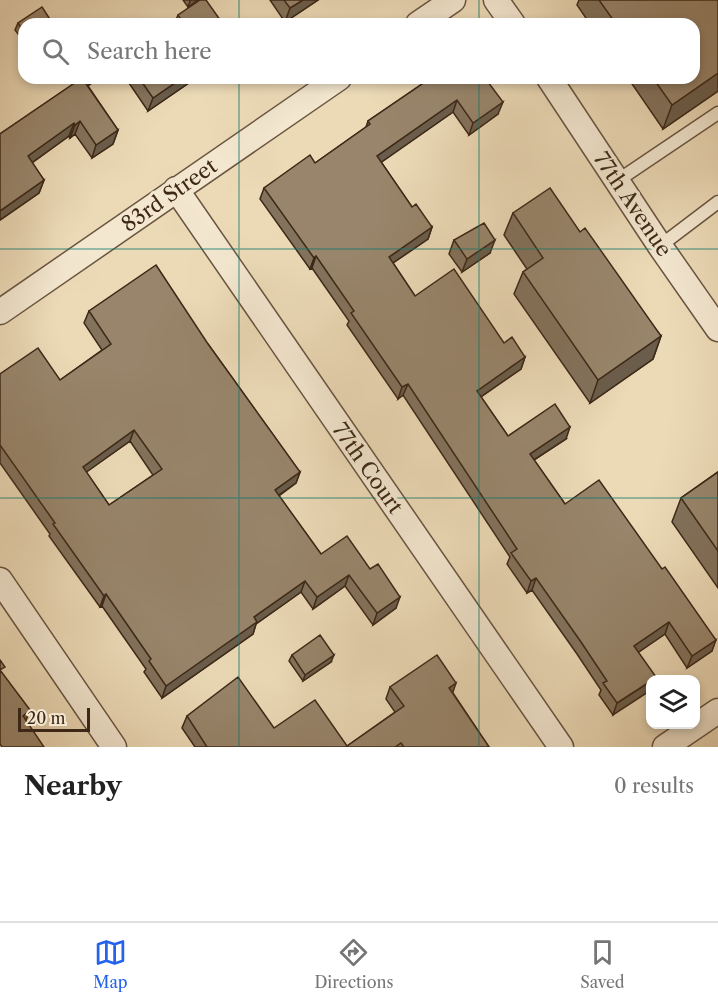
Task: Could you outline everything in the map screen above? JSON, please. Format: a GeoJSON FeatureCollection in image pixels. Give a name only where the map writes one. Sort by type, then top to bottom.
{"type":"FeatureCollection","features":[{"type":"Feature","properties":{"kind":"street"},"geometry":{"type":"LineString","coordinates":[[427,18],[453,0]]}},
{"type":"Feature","properties":{"kind":"street"},"geometry":{"type":"LineString","coordinates":[[496,0],[509,18]]}},
{"type":"Feature","properties":{"kind":"street","name":"83rd Street"},"geometry":{"type":"LineString","coordinates":[[0,312],[330,84]]}},
{"type":"Feature","properties":{"kind":"street","name":"77th Avenue"},"geometry":{"type":"LineString","coordinates":[[553,84],[718,329]]}},
{"type":"Feature","properties":{"kind":"street","name":"77th Court"},"geometry":{"type":"LineString","coordinates":[[176,189],[561,747]]}},
{"type":"Feature","properties":{"kind":"street"},"geometry":{"type":"LineString","coordinates":[[0,580],[114,747]]}},
{"type":"Feature","properties":{"kind":"street"},"geometry":{"type":"LineString","coordinates":[[665,747],[718,711]]}},
{"type":"Feature","properties":{"kind":"lane"},"geometry":{"type":"LineString","coordinates":[[617,181],[718,113]]}},
{"type":"Feature","properties":{"kind":"lane"},"geometry":{"type":"LineString","coordinates":[[660,246],[718,202]]}},
{"type":"Feature","properties":{"kind":"building"},"geometry":{"type":"Polygon","coordinates":[[[200,0],[206,0],[219,18],[180,18],[178,15],[200,0]]]}},
{"type":"Feature","properties":{"kind":"building"},"geometry":{"type":"Polygon","coordinates":[[[284,0],[303,0],[290,8],[284,0]]]}},
{"type":"Feature","properties":{"kind":"building"},"geometry":{"type":"Polygon","coordinates":[[[599,0],[718,0],[718,73],[672,105],[657,84],[700,84],[700,18],[612,18],[599,0]]]}},
{"type":"Feature","properties":{"kind":"building"},"geometry":{"type":"Polygon","coordinates":[[[42,7],[49,18],[26,18],[42,7]]]}},
{"type":"Feature","properties":{"kind":"building"},"geometry":{"type":"Polygon","coordinates":[[[73,84],[86,84],[118,130],[96,145],[80,121],[75,125],[74,123],[28,156],[44,180],[0,211],[0,134],[73,84]]]}},
{"type":"Feature","properties":{"kind":"building"},"geometry":{"type":"Polygon","coordinates":[[[143,84],[173,84],[153,98],[143,84]]]}},
{"type":"Feature","properties":{"kind":"building"},"geometry":{"type":"Polygon","coordinates":[[[422,84],[490,84],[503,102],[473,123],[457,100],[377,156],[412,207],[416,204],[432,227],[389,257],[415,296],[454,269],[504,343],[512,337],[525,357],[477,391],[508,436],[555,404],[570,427],[530,454],[565,504],[599,480],[662,569],[665,567],[716,640],[692,656],[669,622],[634,646],[655,675],[646,675],[646,684],[617,703],[603,683],[607,681],[536,578],[531,581],[511,553],[517,549],[408,384],[402,387],[351,313],[354,311],[316,256],[314,258],[264,188],[310,155],[315,163],[370,124],[368,121],[422,84]]]}},
{"type":"Feature","properties":{"kind":"building"},"geometry":{"type":"Polygon","coordinates":[[[550,188],[580,232],[585,228],[661,336],[598,380],[523,272],[543,258],[513,213],[550,188]]]}},
{"type":"Feature","properties":{"kind":"building"},"geometry":{"type":"Polygon","coordinates":[[[484,223],[495,240],[467,259],[454,240],[484,223]]]}},
{"type":"Feature","properties":{"kind":"building"},"geometry":{"type":"Polygon","coordinates":[[[156,265],[208,344],[300,472],[275,490],[321,554],[347,536],[370,569],[378,564],[400,597],[377,613],[349,575],[317,597],[305,581],[254,617],[257,622],[166,686],[149,661],[151,659],[53,524],[55,523],[0,445],[0,374],[38,348],[60,380],[111,344],[89,311],[156,265]],[[134,430],[83,467],[109,505],[162,469],[134,430]]]}},
{"type":"Feature","properties":{"kind":"building"},"geometry":{"type":"Polygon","coordinates":[[[718,472],[718,551],[681,498],[718,472]]]}},
{"type":"Feature","properties":{"kind":"building"},"geometry":{"type":"Polygon","coordinates":[[[320,635],[334,655],[305,675],[292,655],[320,635]]]}},
{"type":"Feature","properties":{"kind":"building"},"geometry":{"type":"Polygon","coordinates":[[[437,655],[456,683],[449,688],[489,747],[404,747],[401,743],[395,747],[207,747],[187,716],[238,677],[274,728],[315,700],[347,746],[404,706],[390,687],[437,655]]]}},
{"type":"Feature","properties":{"kind":"building"},"geometry":{"type":"Polygon","coordinates":[[[0,660],[5,667],[0,670],[0,660]]]}},
{"type":"Feature","properties":{"kind":"building"},"geometry":{"type":"Polygon","coordinates":[[[0,670],[30,710],[23,716],[44,747],[2,747],[0,744],[0,670]]]}}]}
